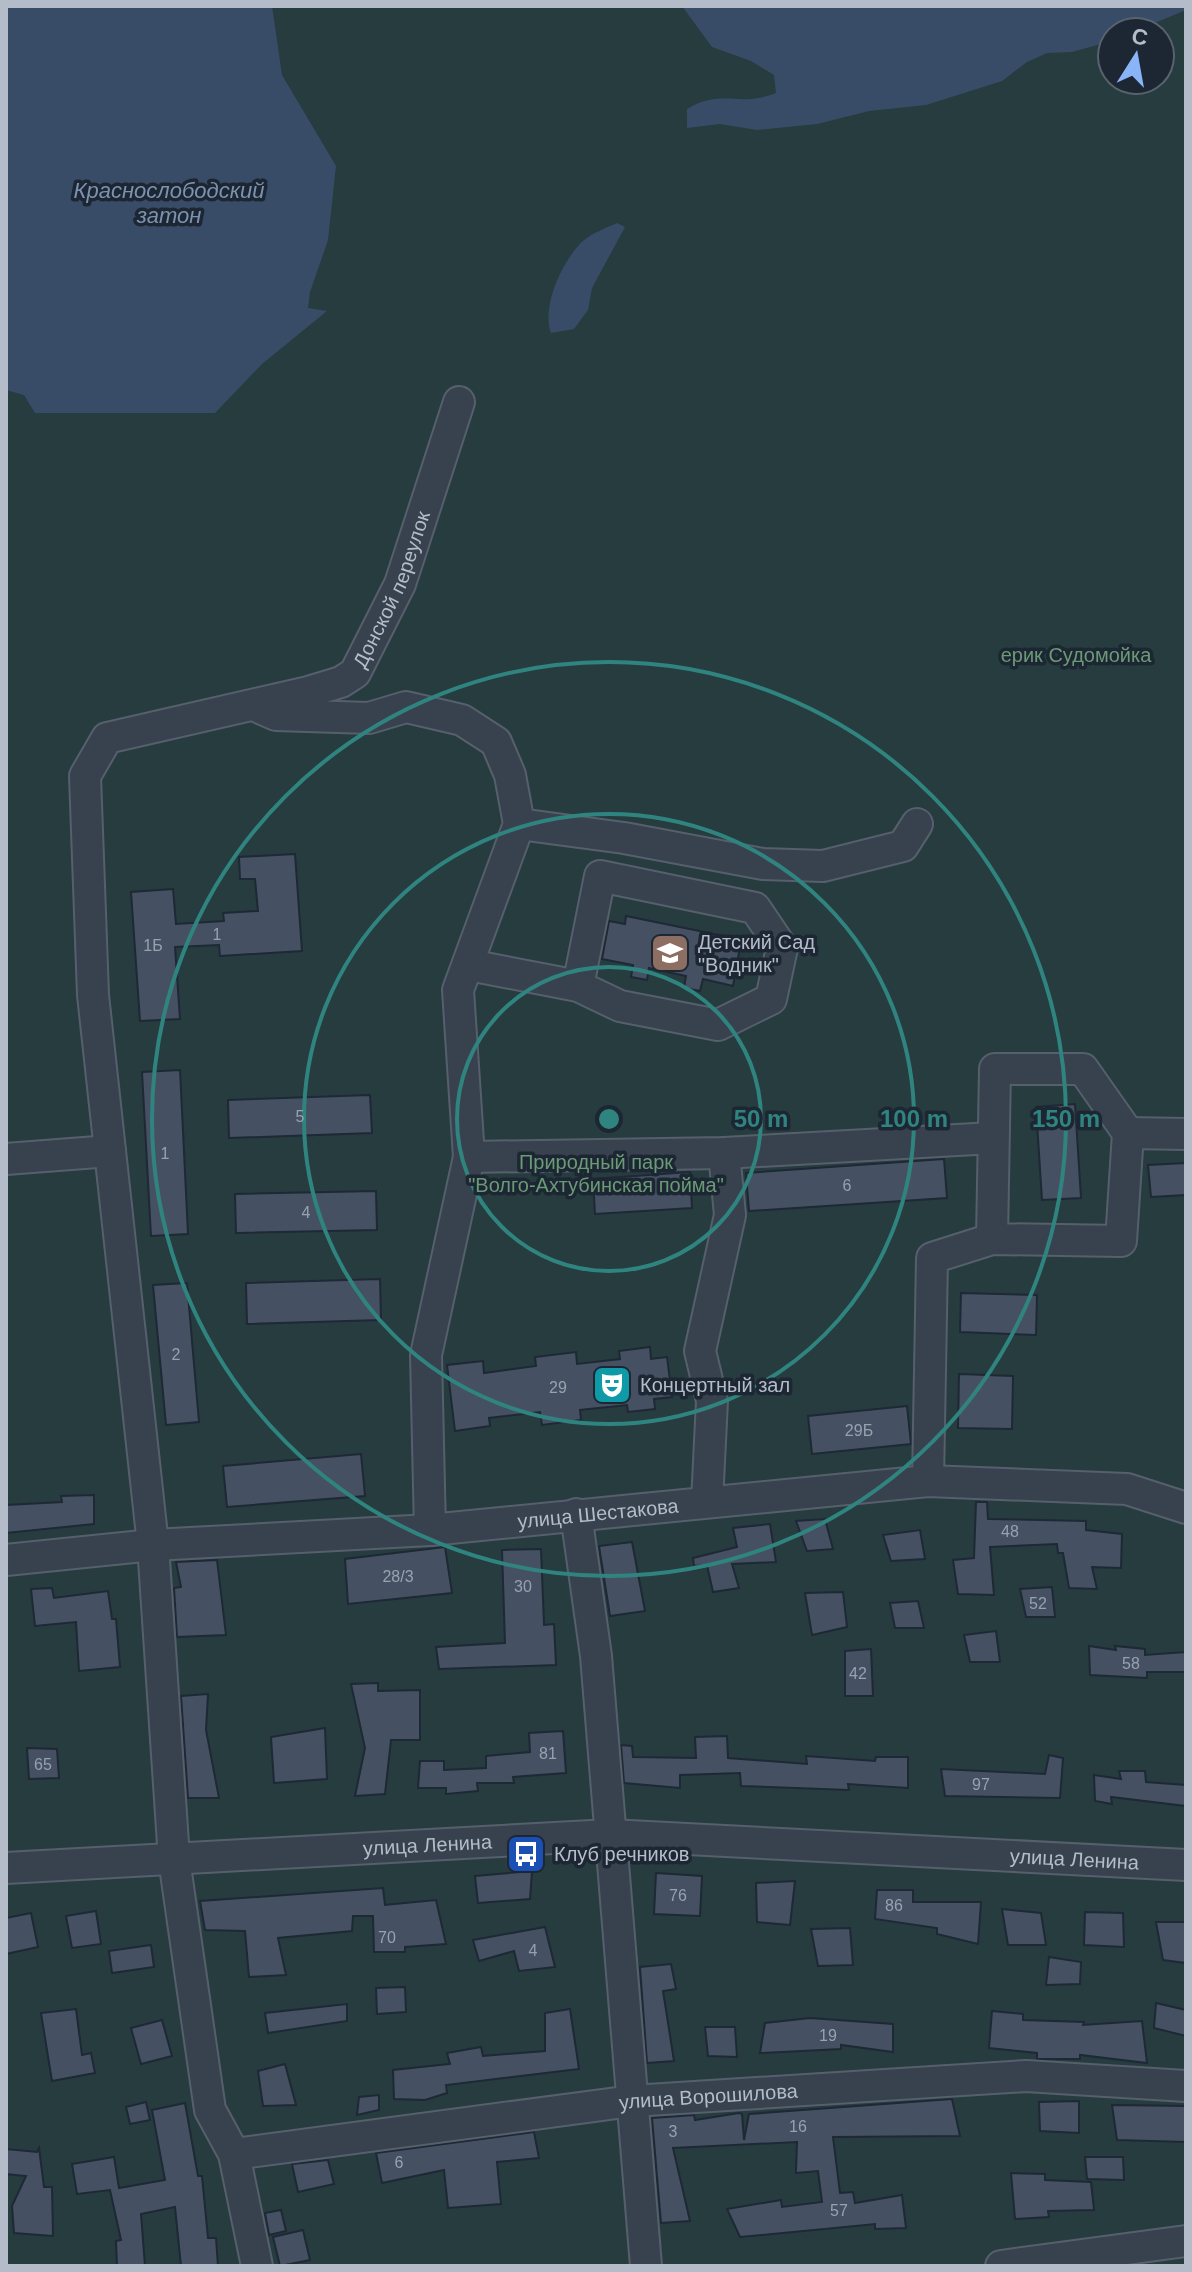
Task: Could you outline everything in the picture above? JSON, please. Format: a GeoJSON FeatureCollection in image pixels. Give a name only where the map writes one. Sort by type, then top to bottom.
{"type":"FeatureCollection","features":[{"type":"Feature","properties":{"kind":"street","name":"Донской переулок"},"geometry":{"type":"LineString","coordinates":[[110,1151],[93,995],[85,776],[107,738],[308,692],[341,682],[355,673],[400,584],[459,402]]}},
{"type":"Feature","properties":{"kind":"street"},"geometry":{"type":"LineString","coordinates":[[252,705],[276,715],[369,718],[406,707],[462,720],[496,742],[510,775],[519,824],[458,990],[469,1157],[426,1355],[430,1530]]}},
{"type":"Feature","properties":{"kind":"street"},"geometry":{"type":"LineString","coordinates":[[519,824],[763,864],[823,866],[903,846],[917,824]]}},
{"type":"Feature","properties":{"kind":"street"},"geometry":{"type":"LineString","coordinates":[[690,895],[699,853]]}},
{"type":"Feature","properties":{"kind":"street"},"geometry":{"type":"LineString","coordinates":[[469,965],[578,986],[620,1006],[718,1025],[771,999],[782,948],[755,908],[600,876],[578,986]]}},
{"type":"Feature","properties":{"kind":"street"},"geometry":{"type":"LineString","coordinates":[[928,1481],[932,1258],[992,1239],[1121,1241],[1128,1133],[1083,1069],[995,1069],[992,1239]]}},
{"type":"Feature","properties":{"kind":"street"},"geometry":{"type":"LineString","coordinates":[[1128,1133],[1186,1134]]}},
{"type":"Feature","properties":{"kind":"street"},"geometry":{"type":"LineString","coordinates":[[469,1157],[724,1153],[993,1138]]}},
{"type":"Feature","properties":{"kind":"street"},"geometry":{"type":"LineString","coordinates":[[6,1159],[110,1151],[153,1545],[174,1859],[210,2110],[234,2154],[257,2266]]}},
{"type":"Feature","properties":{"kind":"street"},"geometry":{"type":"LineString","coordinates":[[707,1502],[712,1401],[700,1351],[730,1215],[724,1153]]}},
{"type":"Feature","properties":{"kind":"street","name":"улица Шестакова"},"geometry":{"type":"LineString","coordinates":[[6,1560],[153,1545],[430,1530],[928,1481],[1127,1489],[1186,1508]]}},
{"type":"Feature","properties":{"kind":"street"},"geometry":{"type":"LineString","coordinates":[[576,1514],[596,1656],[646,2266]]}},
{"type":"Feature","properties":{"kind":"street","name":"улица Ленина"},"geometry":{"type":"LineString","coordinates":[[6,1868],[610,1835],[1186,1865]]}},
{"type":"Feature","properties":{"kind":"street","name":"улица Ворошилова"},"geometry":{"type":"LineString","coordinates":[[234,2154],[632,2101],[1026,2076],[1186,2086]]}},
{"type":"Feature","properties":{"kind":"street"},"geometry":{"type":"LineString","coordinates":[[1001,2266],[1186,2241]]}},
{"type":"Feature","properties":{"kind":"green space","name":"Природный парк \"Волго-Ахтубинская пойма\""},"geometry":{"type":"Polygon","coordinates":[[[6,6],[1186,6],[1186,2266],[6,2266],[6,6]]]}},
{"type":"Feature","properties":{"kind":"water","name":"Краснослободский затон"},"geometry":{"type":"Polygon","coordinates":[[[6,6],[272,6],[282,75],[336,166],[328,240],[310,292],[308,308],[327,311],[262,364],[215,413],[35,413],[24,395],[6,390],[6,6]]]}},
{"type":"Feature","properties":{"kind":"water"},"geometry":{"type":"Polygon","coordinates":[[[682,6],[1186,6],[1186,10],[1172,16],[1096,16],[1096,45],[1072,52],[1047,53],[1027,62],[1002,81],[926,105],[869,111],[817,124],[757,130],[720,124],[687,128],[687,109],[699,103],[751,99],[776,93],[774,75],[751,61],[712,47],[682,6]]]}},
{"type":"Feature","properties":{"kind":"water"},"geometry":{"type":"Polygon","coordinates":[[[617,223],[625,227],[592,288],[588,310],[574,329],[551,333],[551,297],[568,259],[587,238],[617,223]]]}},
{"type":"Feature","properties":{"kind":"building"},"geometry":{"type":"Polygon","coordinates":[[[295,854],[302,951],[220,956],[219,945],[175,947],[180,1019],[140,1021],[131,892],[173,889],[176,924],[224,921],[223,913],[258,911],[255,879],[240,879],[239,857],[295,854]]]}},
{"type":"Feature","properties":{"kind":"building","name":"Детский Сад \"Водник\""},"geometry":{"type":"Polygon","coordinates":[[[626,916],[724,936],[723,943],[740,947],[733,986],[703,979],[700,991],[684,988],[686,976],[649,968],[647,980],[631,977],[633,965],[602,959],[609,921],[625,924],[626,916]]]}},
{"type":"Feature","properties":{"kind":"building"},"geometry":{"type":"Polygon","coordinates":[[[180,1070],[188,1234],[151,1236],[142,1072],[180,1070]]]}},
{"type":"Feature","properties":{"kind":"building"},"geometry":{"type":"Polygon","coordinates":[[[370,1095],[372,1133],[229,1138],[228,1100],[370,1095]]]}},
{"type":"Feature","properties":{"kind":"building"},"geometry":{"type":"Polygon","coordinates":[[[1075,1104],[1081,1198],[1042,1200],[1036,1107],[1075,1104]]]}},
{"type":"Feature","properties":{"kind":"building"},"geometry":{"type":"Polygon","coordinates":[[[944,1159],[947,1198],[749,1211],[746,1173],[944,1159]]]}},
{"type":"Feature","properties":{"kind":"building"},"geometry":{"type":"Polygon","coordinates":[[[1186,1163],[1186,1195],[1151,1197],[1148,1165],[1186,1163]]]}},
{"type":"Feature","properties":{"kind":"building"},"geometry":{"type":"Polygon","coordinates":[[[690,1172],[692,1208],[595,1214],[593,1179],[690,1172]]]}},
{"type":"Feature","properties":{"kind":"building"},"geometry":{"type":"Polygon","coordinates":[[[376,1191],[377,1230],[236,1233],[235,1194],[376,1191]]]}},
{"type":"Feature","properties":{"kind":"building"},"geometry":{"type":"Polygon","coordinates":[[[380,1279],[381,1320],[247,1324],[246,1283],[380,1279]]]}},
{"type":"Feature","properties":{"kind":"building"},"geometry":{"type":"Polygon","coordinates":[[[187,1283],[199,1422],[166,1425],[153,1285],[187,1283]]]}},
{"type":"Feature","properties":{"kind":"building"},"geometry":{"type":"Polygon","coordinates":[[[961,1293],[1037,1295],[1036,1335],[960,1332],[961,1293]]]}},
{"type":"Feature","properties":{"kind":"building"},"geometry":{"type":"Polygon","coordinates":[[[650,1347],[651,1359],[667,1357],[672,1397],[654,1399],[655,1409],[628,1412],[627,1405],[580,1410],[581,1420],[542,1425],[540,1412],[489,1418],[490,1426],[455,1431],[447,1365],[483,1361],[484,1373],[536,1366],[535,1357],[576,1352],[577,1364],[620,1359],[619,1351],[650,1347]]]}},
{"type":"Feature","properties":{"kind":"building"},"geometry":{"type":"Polygon","coordinates":[[[959,1374],[1013,1376],[1012,1429],[958,1428],[959,1374]]]}},
{"type":"Feature","properties":{"kind":"building"},"geometry":{"type":"Polygon","coordinates":[[[907,1406],[911,1444],[812,1454],[808,1416],[907,1406]]]}},
{"type":"Feature","properties":{"kind":"building"},"geometry":{"type":"Polygon","coordinates":[[[361,1454],[365,1496],[227,1507],[223,1466],[361,1454]]]}},
{"type":"Feature","properties":{"kind":"building"},"geometry":{"type":"Polygon","coordinates":[[[94,1495],[94,1524],[6,1533],[6,1505],[62,1502],[61,1496],[94,1495]]]}},
{"type":"Feature","properties":{"kind":"building"},"geometry":{"type":"Polygon","coordinates":[[[976,1502],[987,1502],[988,1519],[1086,1521],[1086,1530],[1122,1534],[1121,1568],[1092,1567],[1097,1589],[1069,1588],[1063,1553],[1058,1553],[1057,1544],[990,1547],[994,1595],[958,1594],[953,1560],[974,1558],[976,1502]]]}},
{"type":"Feature","properties":{"kind":"building"},"geometry":{"type":"Polygon","coordinates":[[[825,1519],[833,1549],[807,1551],[796,1521],[825,1519]]]}},
{"type":"Feature","properties":{"kind":"building"},"geometry":{"type":"Polygon","coordinates":[[[770,1524],[776,1562],[732,1564],[739,1588],[713,1592],[707,1565],[694,1566],[693,1558],[737,1547],[733,1528],[770,1524]]]}},
{"type":"Feature","properties":{"kind":"building"},"geometry":{"type":"Polygon","coordinates":[[[920,1530],[925,1559],[891,1561],[883,1535],[920,1530]]]}},
{"type":"Feature","properties":{"kind":"building"},"geometry":{"type":"Polygon","coordinates":[[[632,1542],[645,1611],[610,1616],[599,1546],[632,1542]]]}},
{"type":"Feature","properties":{"kind":"building"},"geometry":{"type":"Polygon","coordinates":[[[445,1547],[452,1593],[348,1604],[345,1559],[445,1547]]]}},
{"type":"Feature","properties":{"kind":"building"},"geometry":{"type":"Polygon","coordinates":[[[541,1549],[544,1625],[554,1624],[556,1665],[439,1669],[436,1647],[505,1643],[502,1550],[541,1549]]]}},
{"type":"Feature","properties":{"kind":"building"},"geometry":{"type":"Polygon","coordinates":[[[217,1560],[226,1635],[177,1637],[174,1588],[181,1587],[176,1562],[217,1560]]]}},
{"type":"Feature","properties":{"kind":"building"},"geometry":{"type":"Polygon","coordinates":[[[1052,1587],[1055,1617],[1026,1617],[1020,1589],[1052,1587]]]}},
{"type":"Feature","properties":{"kind":"building"},"geometry":{"type":"Polygon","coordinates":[[[52,1588],[54,1598],[108,1591],[112,1619],[116,1619],[120,1667],[79,1671],[76,1622],[35,1626],[31,1589],[52,1588]]]}},
{"type":"Feature","properties":{"kind":"building"},"geometry":{"type":"Polygon","coordinates":[[[843,1592],[847,1627],[812,1635],[805,1593],[843,1592]]]}},
{"type":"Feature","properties":{"kind":"building"},"geometry":{"type":"Polygon","coordinates":[[[918,1601],[924,1628],[895,1628],[890,1603],[918,1601]]]}},
{"type":"Feature","properties":{"kind":"building"},"geometry":{"type":"Polygon","coordinates":[[[996,1631],[1000,1662],[970,1662],[964,1635],[996,1631]]]}},
{"type":"Feature","properties":{"kind":"building"},"geometry":{"type":"Polygon","coordinates":[[[1089,1646],[1116,1650],[1115,1646],[1145,1649],[1145,1655],[1186,1652],[1186,1672],[1147,1672],[1147,1678],[1090,1675],[1089,1646]]]}},
{"type":"Feature","properties":{"kind":"building"},"geometry":{"type":"Polygon","coordinates":[[[871,1649],[873,1696],[845,1696],[845,1651],[871,1649]]]}},
{"type":"Feature","properties":{"kind":"building"},"geometry":{"type":"Polygon","coordinates":[[[378,1683],[378,1691],[420,1690],[420,1740],[391,1740],[385,1794],[355,1796],[365,1748],[351,1684],[378,1683]]]}},
{"type":"Feature","properties":{"kind":"building"},"geometry":{"type":"Polygon","coordinates":[[[208,1694],[206,1730],[219,1798],[188,1798],[181,1696],[208,1694]]]}},
{"type":"Feature","properties":{"kind":"building"},"geometry":{"type":"Polygon","coordinates":[[[325,1728],[327,1779],[274,1783],[271,1737],[325,1728]]]}},
{"type":"Feature","properties":{"kind":"building"},"geometry":{"type":"Polygon","coordinates":[[[563,1731],[566,1773],[513,1777],[514,1783],[477,1783],[478,1791],[446,1794],[446,1788],[418,1788],[420,1761],[444,1761],[444,1770],[486,1768],[486,1756],[530,1752],[529,1733],[563,1731]]]}},
{"type":"Feature","properties":{"kind":"building"},"geometry":{"type":"Polygon","coordinates":[[[727,1736],[728,1758],[807,1764],[806,1756],[875,1761],[876,1757],[908,1757],[908,1788],[848,1784],[849,1790],[741,1786],[740,1773],[680,1775],[680,1788],[624,1783],[621,1745],[632,1746],[633,1757],[696,1758],[695,1737],[727,1736]]]}},
{"type":"Feature","properties":{"kind":"building"},"geometry":{"type":"Polygon","coordinates":[[[27,1748],[57,1749],[59,1778],[29,1779],[27,1748]]]}},
{"type":"Feature","properties":{"kind":"building"},"geometry":{"type":"Polygon","coordinates":[[[1049,1755],[1063,1758],[1060,1798],[945,1796],[941,1769],[1045,1774],[1049,1755]]]}},
{"type":"Feature","properties":{"kind":"building"},"geometry":{"type":"Polygon","coordinates":[[[1119,1771],[1145,1771],[1146,1782],[1186,1785],[1186,1806],[1111,1797],[1112,1804],[1095,1801],[1094,1775],[1121,1779],[1119,1771]]]}},
{"type":"Feature","properties":{"kind":"building"},"geometry":{"type":"Polygon","coordinates":[[[532,1871],[530,1899],[478,1903],[475,1876],[532,1871]]]}},
{"type":"Feature","properties":{"kind":"building"},"geometry":{"type":"Polygon","coordinates":[[[656,1873],[702,1876],[700,1916],[654,1914],[656,1873]]]}},
{"type":"Feature","properties":{"kind":"building"},"geometry":{"type":"Polygon","coordinates":[[[795,1881],[790,1925],[757,1922],[756,1883],[795,1881]]]}},
{"type":"Feature","properties":{"kind":"building"},"geometry":{"type":"Polygon","coordinates":[[[383,1888],[385,1905],[436,1900],[446,1944],[405,1947],[405,1952],[374,1952],[373,1916],[353,1916],[352,1931],[278,1938],[286,1975],[249,1977],[245,1931],[205,1930],[200,1901],[383,1888]]]}},
{"type":"Feature","properties":{"kind":"building"},"geometry":{"type":"Polygon","coordinates":[[[877,1890],[913,1890],[913,1902],[981,1902],[978,1944],[937,1934],[937,1928],[875,1919],[877,1890]]]}},
{"type":"Feature","properties":{"kind":"building"},"geometry":{"type":"Polygon","coordinates":[[[1002,1909],[1041,1913],[1046,1945],[1008,1945],[1002,1909]]]}},
{"type":"Feature","properties":{"kind":"building"},"geometry":{"type":"Polygon","coordinates":[[[96,1911],[101,1944],[72,1948],[66,1916],[96,1911]]]}},
{"type":"Feature","properties":{"kind":"building"},"geometry":{"type":"Polygon","coordinates":[[[1085,1912],[1123,1913],[1124,1947],[1084,1945],[1085,1912]]]}},
{"type":"Feature","properties":{"kind":"building"},"geometry":{"type":"Polygon","coordinates":[[[31,1913],[38,1947],[6,1954],[6,1918],[31,1913]]]}},
{"type":"Feature","properties":{"kind":"building"},"geometry":{"type":"Polygon","coordinates":[[[1156,1922],[1186,1922],[1186,1963],[1163,1960],[1156,1922]]]}},
{"type":"Feature","properties":{"kind":"building"},"geometry":{"type":"Polygon","coordinates":[[[545,1927],[555,1967],[519,1971],[514,1951],[479,1961],[473,1940],[545,1927]]]}},
{"type":"Feature","properties":{"kind":"building"},"geometry":{"type":"Polygon","coordinates":[[[850,1928],[853,1965],[818,1966],[811,1929],[850,1928]]]}},
{"type":"Feature","properties":{"kind":"building"},"geometry":{"type":"Polygon","coordinates":[[[151,1945],[154,1967],[112,1973],[109,1951],[151,1945]]]}},
{"type":"Feature","properties":{"kind":"building"},"geometry":{"type":"Polygon","coordinates":[[[1049,1957],[1081,1962],[1080,1984],[1046,1985],[1049,1957]]]}},
{"type":"Feature","properties":{"kind":"building"},"geometry":{"type":"Polygon","coordinates":[[[671,1964],[676,1989],[663,1991],[674,2061],[647,2063],[640,1967],[671,1964]]]}},
{"type":"Feature","properties":{"kind":"building"},"geometry":{"type":"Polygon","coordinates":[[[405,1987],[406,2012],[377,2014],[376,1988],[405,1987]]]}},
{"type":"Feature","properties":{"kind":"building"},"geometry":{"type":"Polygon","coordinates":[[[1156,2003],[1186,2010],[1186,2036],[1154,2028],[1156,2003]]]}},
{"type":"Feature","properties":{"kind":"building"},"geometry":{"type":"Polygon","coordinates":[[[347,2004],[347,2021],[268,2033],[265,2013],[347,2004]]]}},
{"type":"Feature","properties":{"kind":"building"},"geometry":{"type":"Polygon","coordinates":[[[76,2009],[82,2055],[91,2053],[95,2073],[52,2081],[41,2013],[76,2009]]]}},
{"type":"Feature","properties":{"kind":"building"},"geometry":{"type":"Polygon","coordinates":[[[570,2009],[579,2069],[446,2085],[447,2093],[425,2100],[394,2099],[393,2070],[450,2064],[447,2053],[481,2047],[483,2056],[545,2051],[545,2013],[570,2009]]]}},
{"type":"Feature","properties":{"kind":"building"},"geometry":{"type":"Polygon","coordinates":[[[992,2011],[1023,2014],[1023,2020],[1084,2022],[1083,2025],[1142,2021],[1147,2063],[1080,2055],[1080,2059],[1037,2059],[1037,2053],[989,2048],[992,2011]]]}},
{"type":"Feature","properties":{"kind":"building"},"geometry":{"type":"Polygon","coordinates":[[[810,2018],[893,2024],[893,2052],[841,2045],[841,2049],[760,2053],[765,2023],[810,2018]]]}},
{"type":"Feature","properties":{"kind":"building"},"geometry":{"type":"Polygon","coordinates":[[[162,2020],[172,2056],[141,2064],[131,2028],[162,2020]]]}},
{"type":"Feature","properties":{"kind":"building"},"geometry":{"type":"Polygon","coordinates":[[[705,2027],[735,2027],[737,2057],[708,2056],[705,2027]]]}},
{"type":"Feature","properties":{"kind":"building"},"geometry":{"type":"Polygon","coordinates":[[[285,2064],[296,2105],[263,2106],[258,2071],[285,2064]]]}},
{"type":"Feature","properties":{"kind":"building"},"geometry":{"type":"Polygon","coordinates":[[[379,2095],[379,2110],[357,2115],[359,2097],[379,2095]]]}},
{"type":"Feature","properties":{"kind":"building"},"geometry":{"type":"Polygon","coordinates":[[[952,2099],[960,2136],[833,2137],[840,2193],[853,2192],[855,2203],[902,2195],[906,2228],[875,2229],[875,2224],[740,2237],[727,2209],[781,2200],[782,2207],[822,2202],[818,2171],[796,2173],[797,2142],[673,2148],[690,2221],[661,2223],[652,2118],[694,2115],[695,2120],[739,2113],[742,2114],[744,2140],[749,2114],[952,2099]]]}},
{"type":"Feature","properties":{"kind":"building"},"geometry":{"type":"Polygon","coordinates":[[[1079,2101],[1079,2133],[1040,2131],[1039,2102],[1079,2101]]]}},
{"type":"Feature","properties":{"kind":"building"},"geometry":{"type":"Polygon","coordinates":[[[146,2102],[150,2120],[130,2124],[126,2107],[146,2102]]]}},
{"type":"Feature","properties":{"kind":"building"},"geometry":{"type":"Polygon","coordinates":[[[185,2103],[198,2176],[202,2176],[208,2238],[216,2238],[218,2266],[181,2266],[175,2207],[141,2214],[145,2266],[117,2266],[116,2241],[121,2240],[110,2190],[77,2194],[72,2164],[114,2157],[119,2188],[165,2180],[152,2110],[185,2103]]]}},
{"type":"Feature","properties":{"kind":"building"},"geometry":{"type":"Polygon","coordinates":[[[1112,2105],[1186,2106],[1186,2142],[1117,2140],[1112,2105]]]}},
{"type":"Feature","properties":{"kind":"building"},"geometry":{"type":"Polygon","coordinates":[[[534,2132],[539,2158],[497,2162],[501,2204],[448,2208],[444,2170],[382,2183],[376,2153],[534,2132]]]}},
{"type":"Feature","properties":{"kind":"building"},"geometry":{"type":"Polygon","coordinates":[[[39,2148],[44,2187],[52,2187],[53,2236],[14,2233],[12,2206],[26,2176],[6,2174],[6,2149],[37,2152],[39,2148]]]}},
{"type":"Feature","properties":{"kind":"building"},"geometry":{"type":"Polygon","coordinates":[[[1085,2157],[1123,2157],[1124,2180],[1087,2179],[1085,2157]]]}},
{"type":"Feature","properties":{"kind":"building"},"geometry":{"type":"Polygon","coordinates":[[[328,2160],[334,2184],[298,2192],[292,2164],[328,2160]]]}},
{"type":"Feature","properties":{"kind":"building"},"geometry":{"type":"Polygon","coordinates":[[[1011,2173],[1045,2174],[1045,2180],[1091,2182],[1094,2210],[1048,2211],[1049,2217],[1015,2219],[1011,2173]]]}},
{"type":"Feature","properties":{"kind":"building"},"geometry":{"type":"Polygon","coordinates":[[[281,2210],[286,2231],[269,2235],[265,2213],[281,2210]]]}},
{"type":"Feature","properties":{"kind":"building"},"geometry":{"type":"Polygon","coordinates":[[[303,2230],[310,2260],[280,2266],[273,2237],[303,2230]]]}},
{"type":"Feature","properties":{"kind":"place","name":"Детский Сад \"Водник\""},"geometry":{"type":"Point","coordinates":[670,953]}},
{"type":"Feature","properties":{"kind":"place","name":"Концертный зал"},"geometry":{"type":"Point","coordinates":[612,1385]}},
{"type":"Feature","properties":{"kind":"place","name":"Клуб речников"},"geometry":{"type":"Point","coordinates":[526,1854]}},
{"type":"Feature","properties":{"kind":"park label","name":"ерик Судомойка"},"geometry":{"type":"Point","coordinates":[1076,655]}}]}
